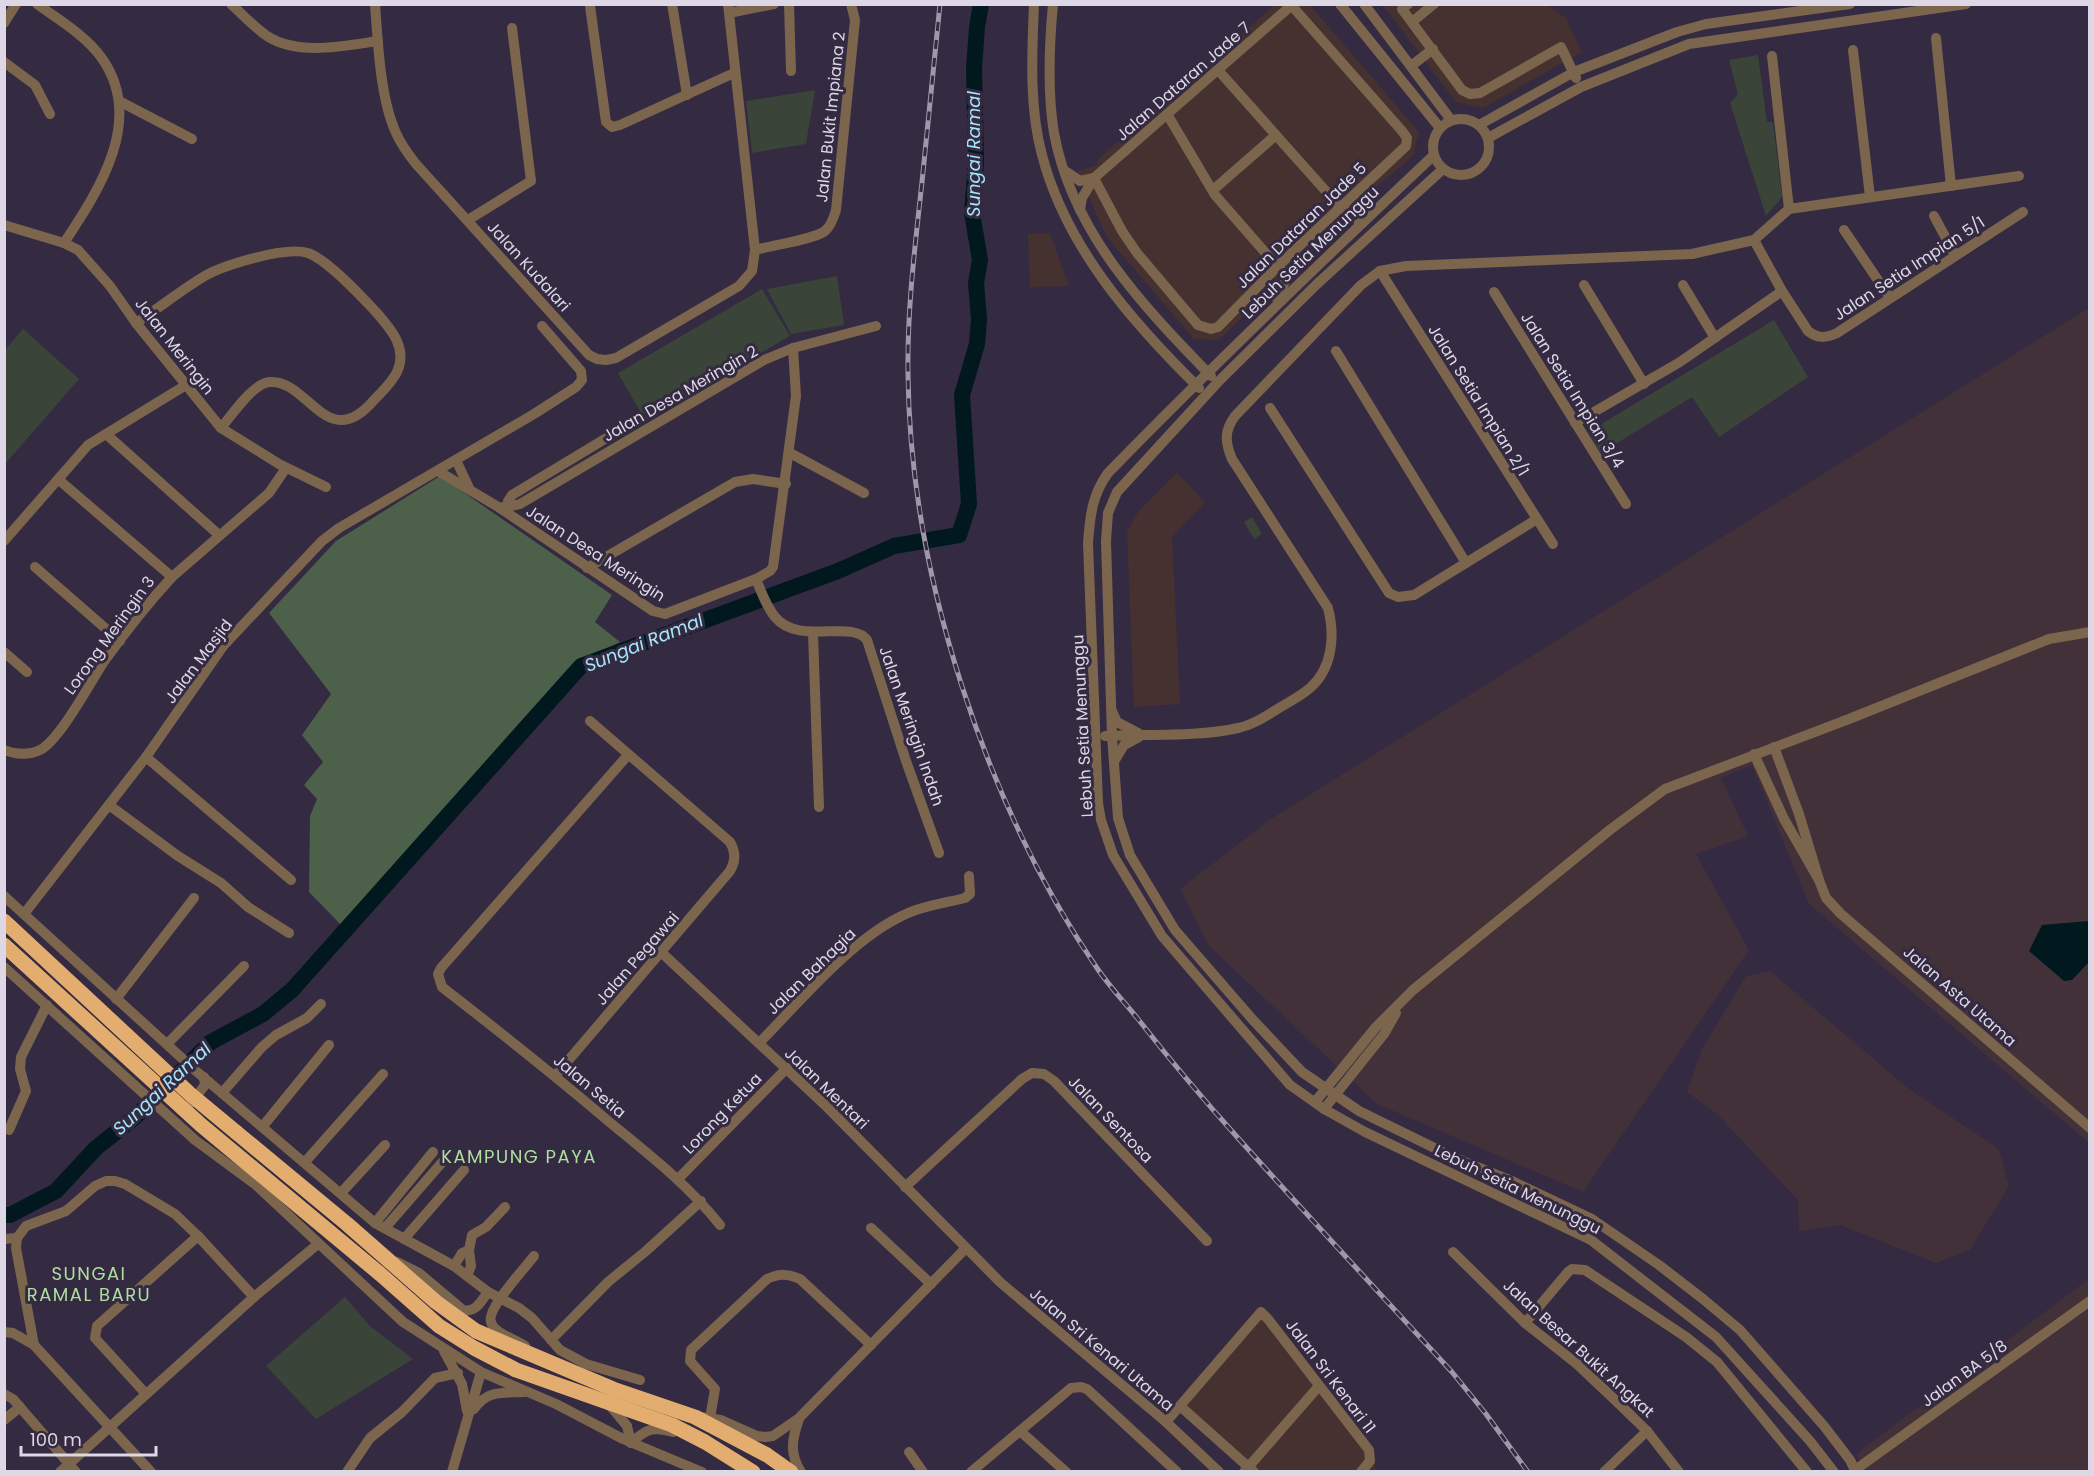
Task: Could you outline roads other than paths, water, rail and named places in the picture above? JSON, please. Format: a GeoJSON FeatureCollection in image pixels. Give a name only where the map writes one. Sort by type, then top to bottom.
{"type":"FeatureCollection","features":[{"type":"Feature","properties":{"kind":"highway"},"geometry":{"type":"LineString","coordinates":[[4,921],[190,1094],[386,1256],[436,1302],[476,1331],[613,1389],[702,1418],[767,1455],[791,1472]]}},
{"type":"Feature","properties":{"kind":"highway"},"geometry":{"type":"LineString","coordinates":[[4,945],[201,1125],[439,1326],[516,1370],[672,1425],[705,1442],[753,1472]]}},
{"type":"Feature","properties":{"kind":"street"},"geometry":{"type":"LineString","coordinates":[[4,23],[16,4]]}},
{"type":"Feature","properties":{"kind":"street"},"geometry":{"type":"LineString","coordinates":[[37,4],[86,40],[100,56],[113,76],[118,101],[119,123],[115,146],[106,171],[95,196],[64,243]]}},
{"type":"Feature","properties":{"kind":"street"},"geometry":{"type":"LineString","coordinates":[[231,4],[267,36],[285,45],[330,47],[378,41]]}},
{"type":"Feature","properties":{"kind":"street","name":"Jalan Kudalari"},"geometry":{"type":"LineString","coordinates":[[375,4],[389,112],[403,147],[589,355],[606,360],[627,352],[739,286],[752,271],[755,250]]}},
{"type":"Feature","properties":{"kind":"street"},"geometry":{"type":"LineString","coordinates":[[672,4],[687,95]]}},
{"type":"Feature","properties":{"kind":"street"},"geometry":{"type":"LineString","coordinates":[[755,250],[728,9],[774,4]]}},
{"type":"Feature","properties":{"kind":"street"},"geometry":{"type":"LineString","coordinates":[[789,4],[791,72]]}},
{"type":"Feature","properties":{"kind":"street","name":"Jalan Bukit Impiana 2"},"geometry":{"type":"LineString","coordinates":[[755,250],[825,232],[832,221],[836,210],[855,21],[851,4]]}},
{"type":"Feature","properties":{"kind":"street"},"geometry":{"type":"LineString","coordinates":[[1034,4],[1032,49],[1034,103],[1041,154],[1058,201],[1078,241],[1101,278],[1160,347],[1206,394]]}},
{"type":"Feature","properties":{"kind":"street"},"geometry":{"type":"LineString","coordinates":[[1053,4],[1049,67],[1054,133],[1080,210],[1109,260],[1131,289],[1218,382]]}},
{"type":"Feature","properties":{"kind":"street"},"geometry":{"type":"LineString","coordinates":[[1340,4],[1440,128]]}},
{"type":"Feature","properties":{"kind":"street"},"geometry":{"type":"LineString","coordinates":[[1364,4],[1451,120]]}},
{"type":"Feature","properties":{"kind":"street"},"geometry":{"type":"LineString","coordinates":[[1412,22],[1434,4]]}},
{"type":"Feature","properties":{"kind":"street"},"geometry":{"type":"LineString","coordinates":[[1479,125],[1574,72],[1677,32],[1706,24],[1850,4]]}},
{"type":"Feature","properties":{"kind":"street"},"geometry":{"type":"LineString","coordinates":[[1488,138],[1581,87],[1689,44],[1966,4]]}},
{"type":"Feature","properties":{"kind":"street","name":"Jalan Dataran Jade 7"},"geometry":{"type":"LineString","coordinates":[[1094,178],[1292,5]]}},
{"type":"Feature","properties":{"kind":"street","name":"Jalan Dataran Jade 5"},"geometry":{"type":"LineString","coordinates":[[1094,178],[1122,231],[1137,253],[1198,324],[1211,329],[1218,327],[1278,266],[1406,146],[1407,138],[1292,5]]}},
{"type":"Feature","properties":{"kind":"street"},"geometry":{"type":"LineString","coordinates":[[590,6],[606,122],[612,127],[734,73]]}},
{"type":"Feature","properties":{"kind":"street"},"geometry":{"type":"LineString","coordinates":[[1405,7],[1412,22],[1462,90],[1470,94],[1480,93],[1561,47],[1581,87]]}},
{"type":"Feature","properties":{"kind":"street"},"geometry":{"type":"LineString","coordinates":[[1359,28],[1375,17]]}},
{"type":"Feature","properties":{"kind":"street"},"geometry":{"type":"LineString","coordinates":[[468,220],[531,181],[512,28]]}},
{"type":"Feature","properties":{"kind":"street"},"geometry":{"type":"LineString","coordinates":[[1935,38],[1951,186]]}},
{"type":"Feature","properties":{"kind":"street"},"geometry":{"type":"LineString","coordinates":[[1411,66],[1433,49]]}},
{"type":"Feature","properties":{"kind":"street"},"geometry":{"type":"LineString","coordinates":[[1853,50],[1870,197]]}},
{"type":"Feature","properties":{"kind":"street"},"geometry":{"type":"LineString","coordinates":[[1772,56],[1789,208]]}},
{"type":"Feature","properties":{"kind":"street"},"geometry":{"type":"LineString","coordinates":[[4,62],[34,85],[50,114]]}},
{"type":"Feature","properties":{"kind":"street"},"geometry":{"type":"LineString","coordinates":[[1218,70],[1340,207],[1362,223]]}},
{"type":"Feature","properties":{"kind":"street"},"geometry":{"type":"LineString","coordinates":[[118,101],[192,139]]}},
{"type":"Feature","properties":{"kind":"street"},"geometry":{"type":"LineString","coordinates":[[1167,114],[1212,190],[1284,274],[1285,282],[1267,314]]}},
{"type":"Feature","properties":{"kind":"street"},"geometry":{"type":"LineString","coordinates":[[1466,119],[1479,125],[1488,138],[1489,154],[1477,171],[1457,175],[1443,169],[1434,155],[1433,145],[1440,128],[1451,120],[1466,119]]}},
{"type":"Feature","properties":{"kind":"street"},"geometry":{"type":"LineString","coordinates":[[1212,190],[1276,135]]}},
{"type":"Feature","properties":{"kind":"street","name":"Lebuh Setia Menunggu"},"geometry":{"type":"LineString","coordinates":[[1434,155],[1195,384],[1108,473],[1099,486],[1092,502],[1088,543],[1098,803],[1101,820],[1113,855],[1162,936],[1290,1085],[1320,1106],[1365,1132],[1591,1240],[1716,1337],[1810,1441],[1834,1472]]}},
{"type":"Feature","properties":{"kind":"street","name":"Lebuh Setia Menunggu"},"geometry":{"type":"LineString","coordinates":[[1443,169],[1317,284],[1218,382],[1117,492],[1108,513],[1106,541],[1112,736],[1118,818],[1122,836],[1130,855],[1175,930],[1302,1072],[1359,1111],[1445,1153],[1514,1182],[1592,1219],[1659,1265],[1740,1330],[1824,1426],[1856,1471]]}},
{"type":"Feature","properties":{"kind":"street"},"geometry":{"type":"LineString","coordinates":[[1065,171],[1080,181],[1094,178]]}},
{"type":"Feature","properties":{"kind":"street"},"geometry":{"type":"LineString","coordinates":[[1096,737],[1212,732],[1251,725],[1309,689],[1318,680],[1330,654],[1332,637],[1328,608],[1232,459],[1226,446],[1225,435],[1228,425],[1235,416],[1361,285],[1380,271],[1406,266],[1692,254],[1754,240],[1789,208],[2019,176]]}},
{"type":"Feature","properties":{"kind":"street"},"geometry":{"type":"LineString","coordinates":[[1080,210],[1082,198],[1094,178]]}},
{"type":"Feature","properties":{"kind":"street","name":"Jalan Setia Impian 5/1"},"geometry":{"type":"LineString","coordinates":[[1754,240],[1808,332],[1821,338],[1837,333],[2023,212]]}},
{"type":"Feature","properties":{"kind":"street"},"geometry":{"type":"LineString","coordinates":[[1934,216],[1955,255]]}},
{"type":"Feature","properties":{"kind":"street","name":"Jalan Meringin"},"geometry":{"type":"LineString","coordinates":[[4,225],[64,243],[78,250],[110,286],[136,323],[221,428],[286,468],[326,487]]}},
{"type":"Feature","properties":{"kind":"street"},"geometry":{"type":"LineString","coordinates":[[1844,230],[1890,298]]}},
{"type":"Feature","properties":{"kind":"street"},"geometry":{"type":"LineString","coordinates":[[136,323],[205,276],[278,252],[293,251],[307,253],[320,259],[363,298],[398,340],[400,351],[396,373],[358,416],[347,420],[336,420],[289,388],[279,383],[269,382],[254,390],[221,428]]}},
{"type":"Feature","properties":{"kind":"street","name":"Jalan Setia Impian 2/1"},"geometry":{"type":"LineString","coordinates":[[1380,271],[1553,544]]}},
{"type":"Feature","properties":{"kind":"street"},"geometry":{"type":"LineString","coordinates":[[1584,285],[1644,384]]}},
{"type":"Feature","properties":{"kind":"street"},"geometry":{"type":"LineString","coordinates":[[1683,285],[1715,338]]}},
{"type":"Feature","properties":{"kind":"street"},"geometry":{"type":"LineString","coordinates":[[1575,423],[1644,384],[1782,291]]}},
{"type":"Feature","properties":{"kind":"street","name":"Jalan Setia Impian 3/4"},"geometry":{"type":"LineString","coordinates":[[1494,292],[1626,504]]}},
{"type":"Feature","properties":{"kind":"street","name":"Jalan Masjid"},"geometry":{"type":"LineString","coordinates":[[24,914],[146,757],[224,645],[322,541],[339,528],[534,414],[582,381],[581,371],[542,326]]}},
{"type":"Feature","properties":{"kind":"street","name":"Jalan Desa Meringin 2"},"geometry":{"type":"LineString","coordinates":[[504,507],[520,504],[764,360],[793,348],[876,326]]}},
{"type":"Feature","properties":{"kind":"street"},"geometry":{"type":"LineString","coordinates":[[587,568],[735,482],[753,479],[786,484],[796,396],[793,348]]}},
{"type":"Feature","properties":{"kind":"street"},"geometry":{"type":"LineString","coordinates":[[1336,351],[1466,563]]}},
{"type":"Feature","properties":{"kind":"street"},"geometry":{"type":"LineString","coordinates":[[4,541],[88,445],[186,385]]}},
{"type":"Feature","properties":{"kind":"street"},"geometry":{"type":"LineString","coordinates":[[1270,408],[1389,593],[1398,597],[1414,595],[1537,519]]}},
{"type":"Feature","properties":{"kind":"street","name":"Jalan Desa Meringin 2"},"geometry":{"type":"LineString","coordinates":[[504,507],[512,495],[638,419]]}},
{"type":"Feature","properties":{"kind":"street"},"geometry":{"type":"LineString","coordinates":[[106,434],[219,535]]}},
{"type":"Feature","properties":{"kind":"street"},"geometry":{"type":"LineString","coordinates":[[790,453],[864,493]]}},
{"type":"Feature","properties":{"kind":"street"},"geometry":{"type":"LineString","coordinates":[[456,460],[471,491]]}},
{"type":"Feature","properties":{"kind":"street","name":"Lorong Meringin 3"},"geometry":{"type":"LineString","coordinates":[[4,750],[27,754],[40,750],[53,740],[146,606],[171,577],[268,493],[286,468]]}},
{"type":"Feature","properties":{"kind":"street","name":"Jalan Desa Meringin"},"geometry":{"type":"LineString","coordinates":[[438,471],[504,507],[587,568],[653,611],[662,614],[756,579],[770,571],[773,567],[786,484]]}},
{"type":"Feature","properties":{"kind":"street"},"geometry":{"type":"LineString","coordinates":[[59,480],[171,577]]}},
{"type":"Feature","properties":{"kind":"street"},"geometry":{"type":"LineString","coordinates":[[35,567],[120,641]]}},
{"type":"Feature","properties":{"kind":"street","name":"Jalan Meringin Indah"},"geometry":{"type":"LineString","coordinates":[[756,579],[770,609],[786,625],[813,633],[857,632],[864,635],[939,853]]}},
{"type":"Feature","properties":{"kind":"street"},"geometry":{"type":"LineString","coordinates":[[1320,1106],[1376,1027],[1413,990],[1611,829],[1665,789],[2049,639],[2090,632]]}},
{"type":"Feature","properties":{"kind":"street"},"geometry":{"type":"LineString","coordinates":[[813,633],[819,807]]}},
{"type":"Feature","properties":{"kind":"street"},"geometry":{"type":"LineString","coordinates":[[4,652],[27,672]]}},
{"type":"Feature","properties":{"kind":"street"},"geometry":{"type":"LineString","coordinates":[[1112,711],[1117,722],[1132,731],[1145,735]]}},
{"type":"Feature","properties":{"kind":"street"},"geometry":{"type":"LineString","coordinates":[[590,721],[628,755]]}},
{"type":"Feature","properties":{"kind":"street"},"geometry":{"type":"LineString","coordinates":[[1114,762],[1124,745],[1145,735]]}},
{"type":"Feature","properties":{"kind":"street","name":"Jalan Asta Utama"},"geometry":{"type":"LineString","coordinates":[[1774,747],[1799,814],[1826,898],[1841,914],[2090,1128]]}},
{"type":"Feature","properties":{"kind":"street","name":"Jalan Asta Utama"},"geometry":{"type":"LineString","coordinates":[[1755,754],[1784,819],[1819,880]]}},
{"type":"Feature","properties":{"kind":"street","name":"Jalan Pegawai"},"geometry":{"type":"LineString","coordinates":[[555,1076],[730,871],[735,856],[730,842],[628,755]]}},
{"type":"Feature","properties":{"kind":"street","name":"Jalan Setia"},"geometry":{"type":"LineString","coordinates":[[628,755],[438,974],[442,987],[555,1076],[678,1179],[701,1200],[720,1224]]}},
{"type":"Feature","properties":{"kind":"street"},"geometry":{"type":"LineString","coordinates":[[146,757],[291,880]]}},
{"type":"Feature","properties":{"kind":"street"},"geometry":{"type":"LineString","coordinates":[[109,805],[178,856],[221,883],[248,907],[289,933]]}},
{"type":"Feature","properties":{"kind":"street","name":"Jalan Bahagia"},"geometry":{"type":"LineString","coordinates":[[759,1043],[844,957],[872,933],[915,910],[965,898],[970,894],[969,876]]}},
{"type":"Feature","properties":{"kind":"street"},"geometry":{"type":"LineString","coordinates":[[4,896],[169,1049],[380,1226],[454,1266],[488,1292],[501,1297],[531,1318],[560,1350],[586,1364],[640,1380]]}},
{"type":"Feature","properties":{"kind":"street"},"geometry":{"type":"LineString","coordinates":[[116,999],[194,898]]}},
{"type":"Feature","properties":{"kind":"street","name":"Jalan Mentari"},"geometry":{"type":"LineString","coordinates":[[662,953],[787,1068],[965,1249]]}},
{"type":"Feature","properties":{"kind":"street"},"geometry":{"type":"LineString","coordinates":[[133,1084],[169,1049],[244,966]]}},
{"type":"Feature","properties":{"kind":"street"},"geometry":{"type":"LineString","coordinates":[[4,967],[195,1140],[256,1185],[403,1322],[482,1372],[563,1408],[602,1430],[687,1468],[702,1472]]}},
{"type":"Feature","properties":{"kind":"street"},"geometry":{"type":"LineString","coordinates":[[1331,1091],[1352,1074],[1384,1034],[1401,1003]]}},
{"type":"Feature","properties":{"kind":"street"},"geometry":{"type":"LineString","coordinates":[[219,1090],[276,1035],[307,1018],[321,1004]]}},
{"type":"Feature","properties":{"kind":"street"},"geometry":{"type":"LineString","coordinates":[[9,1130],[26,1091],[20,1069],[21,1057],[47,1005]]}},
{"type":"Feature","properties":{"kind":"street"},"geometry":{"type":"LineString","coordinates":[[263,1126],[329,1045]]}},
{"type":"Feature","properties":{"kind":"street","name":"Lorong Ketua"},"geometry":{"type":"LineString","coordinates":[[678,1179],[787,1068]]}},
{"type":"Feature","properties":{"kind":"street","name":"Jalan Sentosa"},"geometry":{"type":"LineString","coordinates":[[905,1187],[1022,1079],[1032,1072],[1044,1074],[1077,1103],[1207,1241]]}},
{"type":"Feature","properties":{"kind":"street"},"geometry":{"type":"LineString","coordinates":[[200,1074],[205,1085],[202,1090]]}},
{"type":"Feature","properties":{"kind":"street"},"geometry":{"type":"LineString","coordinates":[[305,1162],[383,1074]]}},
{"type":"Feature","properties":{"kind":"street"},"geometry":{"type":"LineString","coordinates":[[1352,1074],[1349,1087],[1350,1097],[1359,1111]]}},
{"type":"Feature","properties":{"kind":"street"},"geometry":{"type":"LineString","coordinates":[[171,1118],[202,1090],[208,1087],[219,1090]]}},
{"type":"Feature","properties":{"kind":"street"},"geometry":{"type":"LineString","coordinates":[[341,1193],[386,1145]]}},
{"type":"Feature","properties":{"kind":"street"},"geometry":{"type":"LineString","coordinates":[[380,1226],[433,1152]]}},
{"type":"Feature","properties":{"kind":"street"},"geometry":{"type":"LineString","coordinates":[[380,1226],[445,1159]]}},
{"type":"Feature","properties":{"kind":"street"},"geometry":{"type":"LineString","coordinates":[[404,1239],[464,1170]]}},
{"type":"Feature","properties":{"kind":"street"},"geometry":{"type":"LineString","coordinates":[[34,1345],[16,1248],[17,1238],[26,1226],[66,1211],[95,1186],[106,1181],[125,1184],[175,1214],[254,1297]]}},
{"type":"Feature","properties":{"kind":"street"},"geometry":{"type":"LineString","coordinates":[[551,1340],[608,1282],[646,1251],[701,1200]]}},
{"type":"Feature","properties":{"kind":"street"},"geometry":{"type":"LineString","coordinates":[[466,1276],[471,1266],[469,1250],[472,1234],[486,1227],[505,1207]]}},
{"type":"Feature","properties":{"kind":"street"},"geometry":{"type":"LineString","coordinates":[[872,1228],[931,1284]]}},
{"type":"Feature","properties":{"kind":"street"},"geometry":{"type":"LineString","coordinates":[[146,1394],[95,1338],[97,1326],[198,1236]]}},
{"type":"Feature","properties":{"kind":"street"},"geometry":{"type":"LineString","coordinates":[[4,1239],[17,1238]]}},
{"type":"Feature","properties":{"kind":"street"},"geometry":{"type":"LineString","coordinates":[[60,1472],[73,1468],[110,1427],[146,1394],[254,1297],[318,1244]]}},
{"type":"Feature","properties":{"kind":"street"},"geometry":{"type":"LineString","coordinates":[[871,1345],[801,1279],[778,1274],[767,1279],[691,1350],[690,1361],[715,1389],[702,1418],[730,1424],[757,1436],[773,1436],[783,1431],[799,1419],[965,1249]]}},
{"type":"Feature","properties":{"kind":"street","name":"Jalan Sri Kenari Utama"},"geometry":{"type":"LineString","coordinates":[[965,1249],[1001,1283],[1166,1422],[1219,1472]]}},
{"type":"Feature","properties":{"kind":"street"},"geometry":{"type":"LineString","coordinates":[[454,1266],[462,1253],[469,1250]]}},
{"type":"Feature","properties":{"kind":"street","name":"Jalan Besar Bukit Angkat"},"geometry":{"type":"LineString","coordinates":[[1453,1252],[1525,1323],[1577,1364],[1647,1431],[1679,1472]]}},
{"type":"Feature","properties":{"kind":"street"},"geometry":{"type":"LineString","coordinates":[[386,1256],[419,1273],[463,1310],[469,1312],[475,1310],[488,1292]]}},
{"type":"Feature","properties":{"kind":"street"},"geometry":{"type":"LineString","coordinates":[[534,1256],[501,1297],[490,1316],[491,1323],[497,1330],[521,1343],[547,1362]]}},
{"type":"Feature","properties":{"kind":"street"},"geometry":{"type":"LineString","coordinates":[[1525,1323],[1568,1272],[1578,1269],[1585,1270],[1686,1337],[1717,1362],[1807,1472]]}},
{"type":"Feature","properties":{"kind":"street","name":"Jalan BA 5/8"},"geometry":{"type":"LineString","coordinates":[[1856,1471],[2090,1301]]}},
{"type":"Feature","properties":{"kind":"street","name":"Jalan Sri Kenari 11"},"geometry":{"type":"LineString","coordinates":[[1180,1406],[1261,1312],[1370,1450],[1370,1461],[1361,1472]]}},
{"type":"Feature","properties":{"kind":"street"},"geometry":{"type":"LineString","coordinates":[[4,1332],[13,1333],[34,1345],[151,1472]]}},
{"type":"Feature","properties":{"kind":"street"},"geometry":{"type":"LineString","coordinates":[[443,1349],[458,1373],[468,1417]]}},
{"type":"Feature","properties":{"kind":"street"},"geometry":{"type":"LineString","coordinates":[[452,1472],[482,1372]]}},
{"type":"Feature","properties":{"kind":"street"},"geometry":{"type":"LineString","coordinates":[[347,1472],[370,1438],[402,1412],[435,1378],[458,1373]]}},
{"type":"Feature","properties":{"kind":"street"},"geometry":{"type":"LineString","coordinates":[[1166,1422],[1180,1406],[1249,1470],[1319,1386]]}},
{"type":"Feature","properties":{"kind":"street"},"geometry":{"type":"LineString","coordinates":[[971,1472],[1071,1388],[1081,1387],[1087,1389],[1178,1472]]}},
{"type":"Feature","properties":{"kind":"street"},"geometry":{"type":"LineString","coordinates":[[468,1417],[481,1398],[501,1393],[525,1392]]}},
{"type":"Feature","properties":{"kind":"street"},"geometry":{"type":"LineString","coordinates":[[4,1394],[20,1407],[73,1468]]}},
{"type":"Feature","properties":{"kind":"street"},"geometry":{"type":"LineString","coordinates":[[607,1402],[627,1426],[631,1443]]}},
{"type":"Feature","properties":{"kind":"street"},"geometry":{"type":"LineString","coordinates":[[4,1420],[20,1407]]}},
{"type":"Feature","properties":{"kind":"street"},"geometry":{"type":"LineString","coordinates":[[799,1419],[793,1437],[792,1451],[795,1463],[801,1472]]}},
{"type":"Feature","properties":{"kind":"street"},"geometry":{"type":"LineString","coordinates":[[631,1443],[643,1432],[662,1429],[705,1442]]}},
{"type":"Feature","properties":{"kind":"street"},"geometry":{"type":"LineString","coordinates":[[1020,1431],[1066,1472]]}},
{"type":"Feature","properties":{"kind":"street"},"geometry":{"type":"LineString","coordinates":[[1604,1472],[1647,1431]]}},
{"type":"Feature","properties":{"kind":"street"},"geometry":{"type":"LineString","coordinates":[[909,1452],[923,1472]]}},
{"type":"Feature","properties":{"kind":"water"},"geometry":{"type":"Polygon","coordinates":[[[2089,921],[2089,962],[2072,980],[2064,981],[2029,951],[2042,925],[2089,921]]]}},
{"type":"Feature","properties":{"kind":"waterway","name":"Sungai Ramal"},"geometry":{"type":"LineString","coordinates":[[4,1215],[10,1215],[56,1191],[96,1148],[135,1117],[211,1042],[263,1014],[292,990],[581,666],[838,571],[894,546],[959,535],[969,504],[962,395],[977,344],[979,319],[976,283],[980,260],[972,213],[976,162],[974,69],[981,4]]}},
{"type":"Feature","properties":{"kind":"railway"},"geometry":{"type":"LineString","coordinates":[[940,4],[910,302],[908,374],[912,450],[923,529],[940,608],[962,686],[989,763],[1022,837],[1058,906],[1099,971],[1225,1123],[1452,1372],[1528,1472]]}},
{"type":"Feature","properties":{"kind":"district","name":"KAMPUNG PAYA"},"geometry":{"type":"Point","coordinates":[519,1157]}},
{"type":"Feature","properties":{"kind":"district","name":"SUNGAI RAMAL BARU"},"geometry":{"type":"Point","coordinates":[89,1284]}}]}
